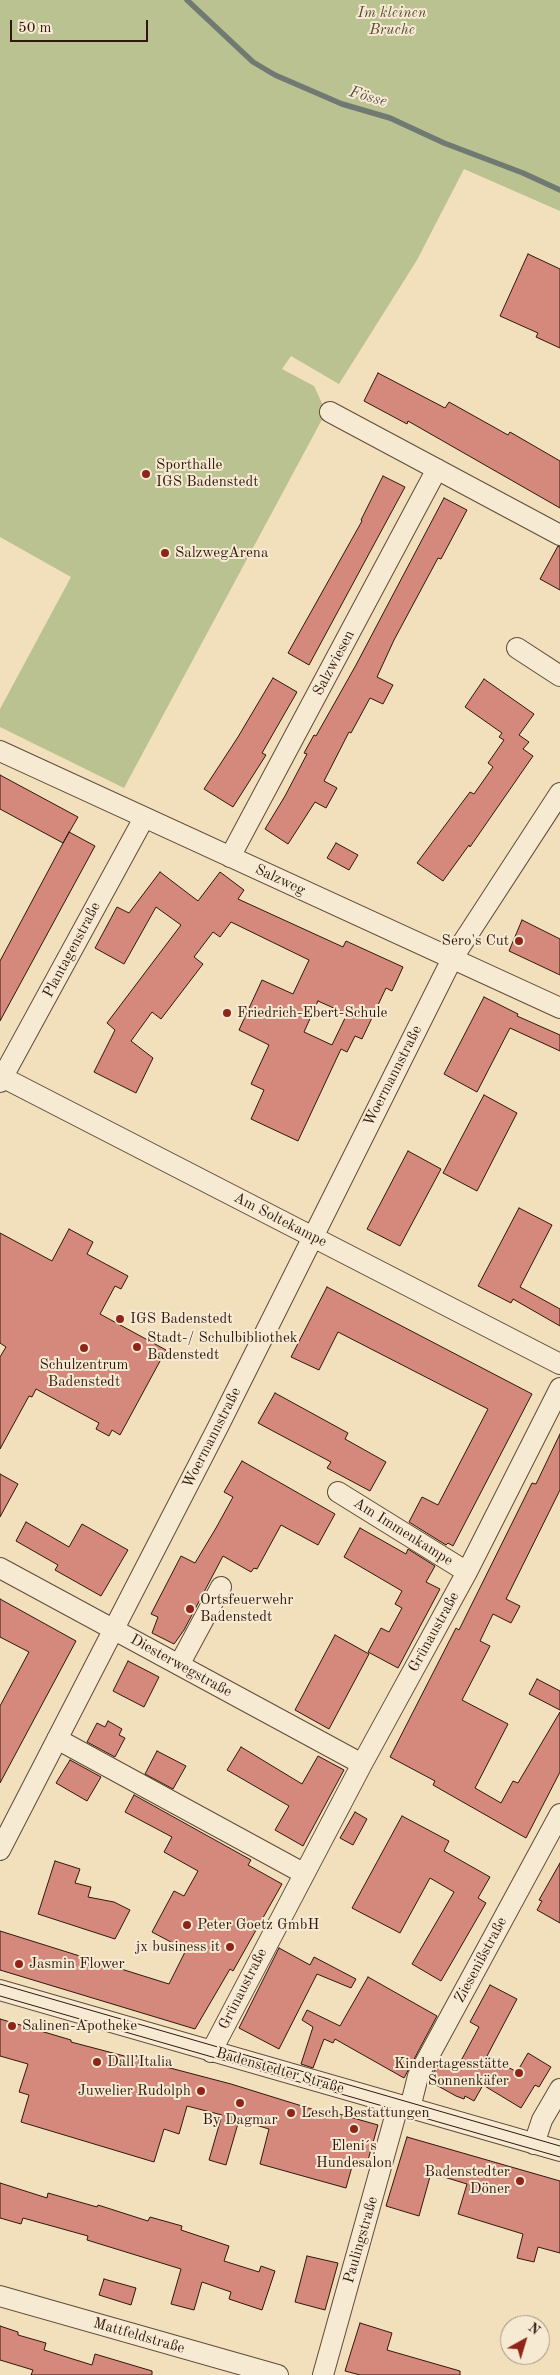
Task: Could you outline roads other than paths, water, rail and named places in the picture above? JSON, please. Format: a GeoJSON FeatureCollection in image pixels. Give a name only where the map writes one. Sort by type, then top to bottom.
{"type":"FeatureCollection","features":[{"type":"Feature","properties":{"kind":"street"},"geometry":{"type":"LineString","coordinates":[[330,412],[560,535]]}},
{"type":"Feature","properties":{"kind":"street","name":"Salzwiesen"},"geometry":{"type":"LineString","coordinates":[[230,857],[437,469]]}},
{"type":"Feature","properties":{"kind":"street"},"geometry":{"type":"LineString","coordinates":[[517,648],[560,676]]}},
{"type":"Feature","properties":{"kind":"street","name":"Salzweg"},"geometry":{"type":"LineString","coordinates":[[0,751],[560,1008]]}},
{"type":"Feature","properties":{"kind":"street","name":"Woermannstraße"},"geometry":{"type":"LineString","coordinates":[[0,1850],[8,1816],[57,1739],[220,1426],[452,959],[560,793]]}},
{"type":"Feature","properties":{"kind":"street","name":"Plantagenstraße"},"geometry":{"type":"LineString","coordinates":[[1,1079],[144,818]]}},
{"type":"Feature","properties":{"kind":"street","name":"Am Soltekampe"},"geometry":{"type":"LineString","coordinates":[[1,1079],[560,1364]]}},
{"type":"Feature","properties":{"kind":"street","name":"Grünaustraße"},"geometry":{"type":"LineString","coordinates":[[211,2052],[362,1764],[467,1572],[560,1388]]}},
{"type":"Feature","properties":{"kind":"street","name":"Am Immenkampe"},"geometry":{"type":"LineString","coordinates":[[338,1492],[467,1572]]}},
{"type":"Feature","properties":{"kind":"street","name":"Diesterwegstraße"},"geometry":{"type":"LineString","coordinates":[[0,1568],[362,1764]]}},
{"type":"Feature","properties":{"kind":"street"},"geometry":{"type":"LineString","coordinates":[[179,1665],[221,1587]]}},
{"type":"Feature","properties":{"kind":"street"},"geometry":{"type":"LineString","coordinates":[[57,1739],[304,1873]]}},
{"type":"Feature","properties":{"kind":"street","name":"Ziesenißstraße"},"geometry":{"type":"LineString","coordinates":[[404,2107],[418,2076],[560,1814]]}},
{"type":"Feature","properties":{"kind":"street","name":"Badenstedter Straße"},"geometry":{"type":"LineString","coordinates":[[0,1990],[560,2152]]}},
{"type":"Feature","properties":{"kind":"street"},"geometry":{"type":"LineString","coordinates":[[534,2144],[542,2120],[560,2089]]}},
{"type":"Feature","properties":{"kind":"street","name":"Paulingstraße"},"geometry":{"type":"LineString","coordinates":[[323,2375],[404,2107]]}},
{"type":"Feature","properties":{"kind":"street","name":"Mattfeldstraße"},"geometry":{"type":"LineString","coordinates":[[0,2296],[278,2375]]}},
{"type":"Feature","properties":{"kind":"waterway","name":"Fösse"},"geometry":{"type":"LineString","coordinates":[[187,0],[253,62],[275,75],[342,104],[390,118],[444,143],[523,173],[560,190]]}},
{"type":"Feature","properties":{"kind":"tram line"},"geometry":{"type":"LineString","coordinates":[[0,1984],[560,2146]]}},
{"type":"Feature","properties":{"kind":"tram line"},"geometry":{"type":"LineString","coordinates":[[0,1996],[560,2157]]}},
{"type":"Feature","properties":{"kind":"place","name":"Sporthalle IGS Badenstedt"},"geometry":{"type":"Point","coordinates":[146,474]}},
{"type":"Feature","properties":{"kind":"place","name":"SalzwegArena"},"geometry":{"type":"Point","coordinates":[165,553]}},
{"type":"Feature","properties":{"kind":"place","name":"Sero's Cut"},"geometry":{"type":"Point","coordinates":[519,941]}},
{"type":"Feature","properties":{"kind":"place","name":"Friedrich-Ebert-Schule"},"geometry":{"type":"Point","coordinates":[227,1013]}},
{"type":"Feature","properties":{"kind":"place","name":"IGS Badenstedt"},"geometry":{"type":"Point","coordinates":[120,1319]}},
{"type":"Feature","properties":{"kind":"place","name":"Stadt-/ Schulbibliothek Badenstedt"},"geometry":{"type":"Point","coordinates":[137,1347]}},
{"type":"Feature","properties":{"kind":"place","name":"Schulzentrum Badenstedt"},"geometry":{"type":"Point","coordinates":[84,1348]}},
{"type":"Feature","properties":{"kind":"place","name":"Ortsfeuerwehr Badenstedt"},"geometry":{"type":"Point","coordinates":[190,1609]}},
{"type":"Feature","properties":{"kind":"place","name":"Peter Goetz GmbH"},"geometry":{"type":"Point","coordinates":[187,1925]}},
{"type":"Feature","properties":{"kind":"place","name":"jx business it"},"geometry":{"type":"Point","coordinates":[230,1947]}},
{"type":"Feature","properties":{"kind":"place","name":"Jasmin Flower"},"geometry":{"type":"Point","coordinates":[19,1964]}},
{"type":"Feature","properties":{"kind":"place","name":"Salinen-Apotheke"},"geometry":{"type":"Point","coordinates":[12,2026]}},
{"type":"Feature","properties":{"kind":"place","name":"Dall’Italia"},"geometry":{"type":"Point","coordinates":[97,2062]}},
{"type":"Feature","properties":{"kind":"place","name":"Kindertagesstätte Sonnenkäfer"},"geometry":{"type":"Point","coordinates":[519,2073]}},
{"type":"Feature","properties":{"kind":"place","name":"Juwelier Rudolph"},"geometry":{"type":"Point","coordinates":[201,2091]}},
{"type":"Feature","properties":{"kind":"place","name":"By Dagmar"},"geometry":{"type":"Point","coordinates":[240,2103]}},
{"type":"Feature","properties":{"kind":"place","name":"Lesch Bestattungen"},"geometry":{"type":"Point","coordinates":[291,2113]}},
{"type":"Feature","properties":{"kind":"place","name":"Eleni´s Hundesalon"},"geometry":{"type":"Point","coordinates":[354,2129]}},
{"type":"Feature","properties":{"kind":"place","name":"Badenstedter Döner"},"geometry":{"type":"Point","coordinates":[520,2181]}},
{"type":"Feature","properties":{"kind":"park label","name":"Im kleinen Bruche"},"geometry":{"type":"Point","coordinates":[392,22]}}]}
